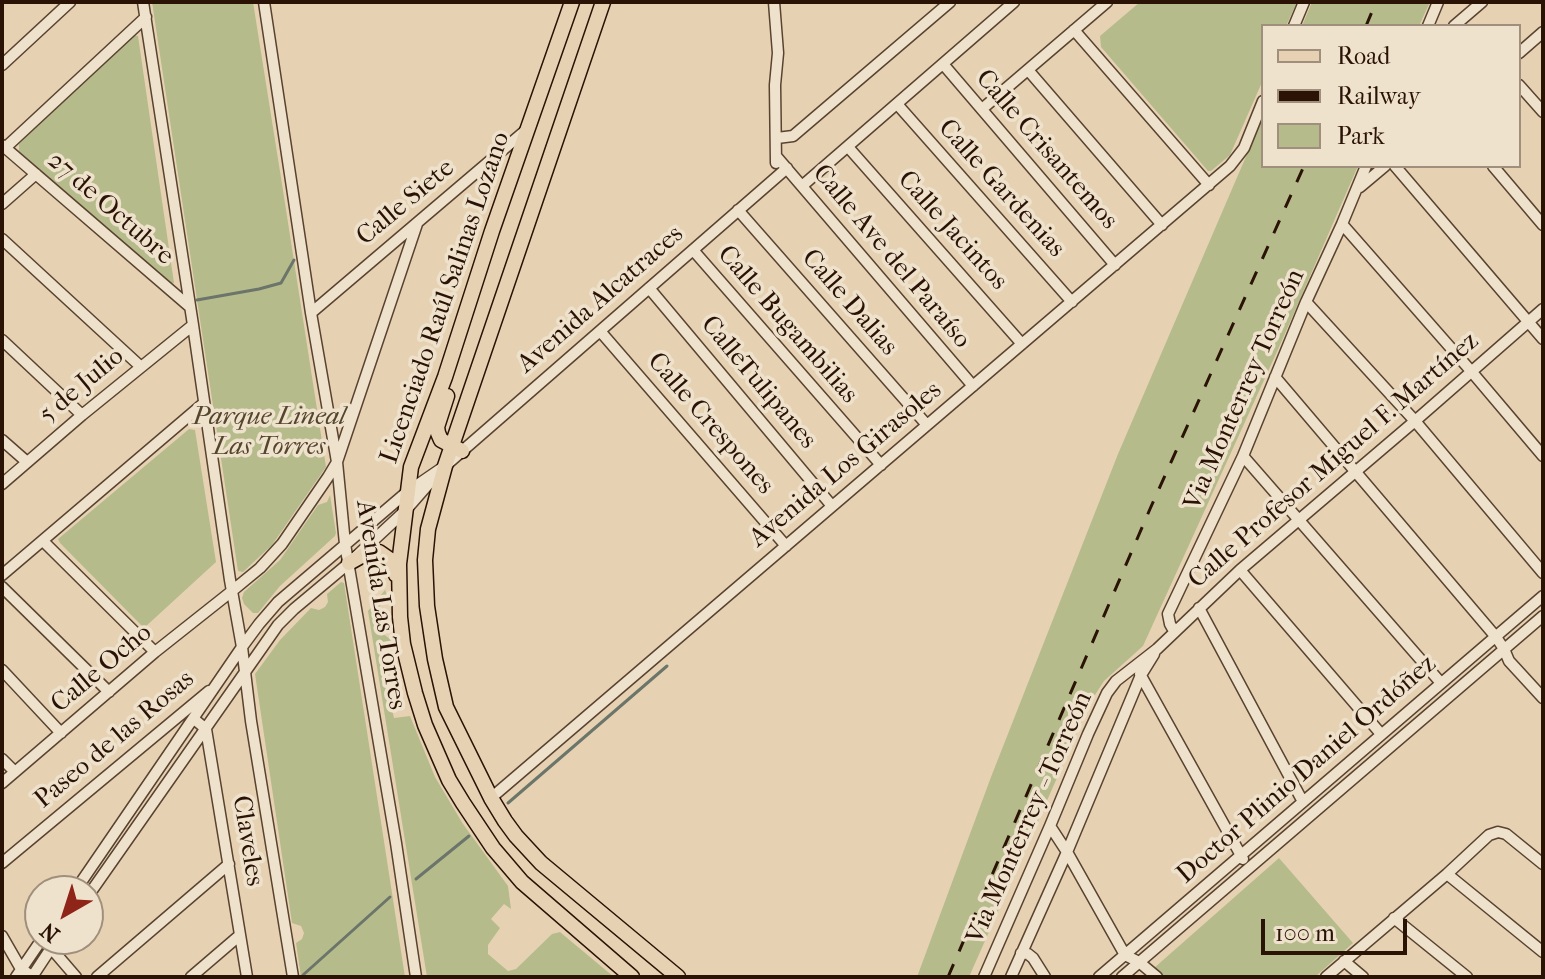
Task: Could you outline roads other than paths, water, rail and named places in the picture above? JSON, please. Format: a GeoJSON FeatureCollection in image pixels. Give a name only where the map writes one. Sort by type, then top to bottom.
{"type":"FeatureCollection","features":[{"type":"Feature","properties":{"kind":"main road","name":"Licenciado Raúl Salinas Lozano"},"geometry":{"type":"LineString","coordinates":[[572,2],[445,377],[411,467],[399,564],[399,599],[403,644],[415,693],[438,755],[463,803],[493,848],[522,882],[632,977]]}},
{"type":"Feature","properties":{"kind":"main road","name":"Licenciado Raúl Salinas Lozano"},"geometry":{"type":"LineString","coordinates":[[603,2],[457,448],[445,466],[428,529],[427,606],[446,707],[491,798],[516,836],[534,856],[678,977]]}},
{"type":"Feature","properties":{"kind":"main road"},"geometry":{"type":"LineString","coordinates":[[530,127],[557,136]]}},
{"type":"Feature","properties":{"kind":"main road"},"geometry":{"type":"LineString","coordinates":[[445,377],[448,392],[438,433],[441,440],[457,448]]}},
{"type":"Feature","properties":{"kind":"main road"},"geometry":{"type":"LineString","coordinates":[[349,563],[370,552],[385,555],[394,567],[399,599]]}},
{"type":"Feature","properties":{"kind":"street"},"geometry":{"type":"LineString","coordinates":[[2,65],[70,2]]}},
{"type":"Feature","properties":{"kind":"street"},"geometry":{"type":"LineString","coordinates":[[143,2],[251,721],[293,977]]}},
{"type":"Feature","properties":{"kind":"street","name":"Avenida Las Torres"},"geometry":{"type":"LineString","coordinates":[[264,2],[337,462],[345,544],[416,977]]}},
{"type":"Feature","properties":{"kind":"street"},"geometry":{"type":"LineString","coordinates":[[774,2],[778,53],[775,85],[776,177]]}},
{"type":"Feature","properties":{"kind":"street"},"geometry":{"type":"LineString","coordinates":[[777,138],[793,136],[950,2]]}},
{"type":"Feature","properties":{"kind":"street"},"geometry":{"type":"LineString","coordinates":[[802,186],[1014,2]]}},
{"type":"Feature","properties":{"kind":"street"},"geometry":{"type":"LineString","coordinates":[[982,109],[1107,2]]}},
{"type":"Feature","properties":{"kind":"street"},"geometry":{"type":"LineString","coordinates":[[1295,24],[1304,2]]}},
{"type":"Feature","properties":{"kind":"street"},"geometry":{"type":"LineString","coordinates":[[1429,24],[1438,2]]}},
{"type":"Feature","properties":{"kind":"street"},"geometry":{"type":"LineString","coordinates":[[1456,24],[1482,2]]}},
{"type":"Feature","properties":{"kind":"street"},"geometry":{"type":"LineString","coordinates":[[4,146],[146,17]]}},
{"type":"Feature","properties":{"kind":"street"},"geometry":{"type":"LineString","coordinates":[[1074,30],[1209,185]]}},
{"type":"Feature","properties":{"kind":"street"},"geometry":{"type":"LineString","coordinates":[[1521,51],[1543,32]]}},
{"type":"Feature","properties":{"kind":"street","name":"Calle Crisantemos"},"geometry":{"type":"LineString","coordinates":[[943,64],[1115,265]]}},
{"type":"Feature","properties":{"kind":"street"},"geometry":{"type":"LineString","coordinates":[[1028,70],[1162,225]]}},
{"type":"Feature","properties":{"kind":"street"},"geometry":{"type":"LineString","coordinates":[[1521,87],[1543,112]]}},
{"type":"Feature","properties":{"kind":"street","name":"Calle Gardenias"},"geometry":{"type":"LineString","coordinates":[[897,104],[1072,302]]}},
{"type":"Feature","properties":{"kind":"street","name":"Avenida Los Girasoles"},"geometry":{"type":"LineString","coordinates":[[491,798],[1209,185],[1244,148],[1261,106]]}},
{"type":"Feature","properties":{"kind":"street","name":"Calle Siete"},"geometry":{"type":"LineString","coordinates":[[311,313],[530,127]]}},
{"type":"Feature","properties":{"kind":"street","name":"27 de Octubre"},"geometry":{"type":"LineString","coordinates":[[4,146],[190,307]]}},
{"type":"Feature","properties":{"kind":"street","name":"Calle Jacintos"},"geometry":{"type":"LineString","coordinates":[[848,147],[1022,344]]}},
{"type":"Feature","properties":{"kind":"street","name":"Calle Ave del Paraíso"},"geometry":{"type":"LineString","coordinates":[[776,156],[973,386]]}},
{"type":"Feature","properties":{"kind":"street","name":"Avenida Alcatraces"},"geometry":{"type":"LineString","coordinates":[[457,448],[600,331],[787,168]]}},
{"type":"Feature","properties":{"kind":"street","name":"Via Monterrey Torreón"},"geometry":{"type":"LineString","coordinates":[[1174,631],[1168,614],[1243,456],[1365,168]]}},
{"type":"Feature","properties":{"kind":"street"},"geometry":{"type":"LineString","coordinates":[[1355,191],[1383,168]]}},
{"type":"Feature","properties":{"kind":"street"},"geometry":{"type":"LineString","coordinates":[[1397,168],[1543,339]]}},
{"type":"Feature","properties":{"kind":"street"},"geometry":{"type":"LineString","coordinates":[[1495,168],[1543,225]]}},
{"type":"Feature","properties":{"kind":"street"},"geometry":{"type":"LineString","coordinates":[[2,204],[36,174]]}},
{"type":"Feature","properties":{"kind":"street","name":"Calle Dalias"},"geometry":{"type":"LineString","coordinates":[[738,210],[927,425]]}},
{"type":"Feature","properties":{"kind":"street"},"geometry":{"type":"LineString","coordinates":[[337,462],[417,224]]}},
{"type":"Feature","properties":{"kind":"street"},"geometry":{"type":"LineString","coordinates":[[1342,224],[1543,456]]}},
{"type":"Feature","properties":{"kind":"street"},"geometry":{"type":"LineString","coordinates":[[2,239],[140,366]]}},
{"type":"Feature","properties":{"kind":"street","name":"Calle Bugambilias"},"geometry":{"type":"LineString","coordinates":[[693,250],[881,465]]}},
{"type":"Feature","properties":{"kind":"street","name":"CalleTulipanes"},"geometry":{"type":"LineString","coordinates":[[649,288],[832,506]]}},
{"type":"Feature","properties":{"kind":"street"},"geometry":{"type":"LineString","coordinates":[[1306,302],[1415,421],[1543,573]]}},
{"type":"Feature","properties":{"kind":"street","name":"Calle Profesor Miguel F. Martínez"},"geometry":{"type":"LineString","coordinates":[[1157,649],[1240,570],[1543,309]]}},
{"type":"Feature","properties":{"kind":"street","name":"5 de Julio"},"geometry":{"type":"LineString","coordinates":[[2,484],[193,325]]}},
{"type":"Feature","properties":{"kind":"street","name":"Calle Crespones"},"geometry":{"type":"LineString","coordinates":[[600,331],[786,546]]}},
{"type":"Feature","properties":{"kind":"street"},"geometry":{"type":"LineString","coordinates":[[2,340],[82,415]]}},
{"type":"Feature","properties":{"kind":"street"},"geometry":{"type":"LineString","coordinates":[[1275,377],[1496,637],[1509,661],[1543,698]]}},
{"type":"Feature","properties":{"kind":"street"},"geometry":{"type":"LineString","coordinates":[[2,575],[204,403]]}},
{"type":"Feature","properties":{"kind":"street"},"geometry":{"type":"LineString","coordinates":[[2,440],[27,462]]}},
{"type":"Feature","properties":{"kind":"street"},"geometry":{"type":"LineString","coordinates":[[1243,456],[1441,683]]}},
{"type":"Feature","properties":{"kind":"street","name":"Calle Ocho"},"geometry":{"type":"LineString","coordinates":[[2,783],[155,652],[260,568],[282,544],[337,462]]}},
{"type":"Feature","properties":{"kind":"street"},"geometry":{"type":"LineString","coordinates":[[86,875],[259,624],[286,594],[407,492],[445,466]]}},
{"type":"Feature","properties":{"kind":"street"},"geometry":{"type":"LineString","coordinates":[[103,875],[285,617],[405,511],[445,466]]}},
{"type":"Feature","properties":{"kind":"street"},"geometry":{"type":"LineString","coordinates":[[43,541],[155,652]]}},
{"type":"Feature","properties":{"kind":"street"},"geometry":{"type":"LineString","coordinates":[[1240,570],[1381,734]]}},
{"type":"Feature","properties":{"kind":"street"},"geometry":{"type":"LineString","coordinates":[[2,587],[109,692]]}},
{"type":"Feature","properties":{"kind":"street","name":"Doctor Plinio Daniel Ordóñez"},"geometry":{"type":"LineString","coordinates":[[1099,977],[1543,596]]}},
{"type":"Feature","properties":{"kind":"street"},"geometry":{"type":"LineString","coordinates":[[1199,608],[1303,802]]}},
{"type":"Feature","properties":{"kind":"street","name":"Doctor Plinio Daniel Ordóñez"},"geometry":{"type":"LineString","coordinates":[[1122,977],[1543,616]]}},
{"type":"Feature","properties":{"kind":"street","name":"Via Monterrey - Torreón"},"geometry":{"type":"LineString","coordinates":[[984,977],[1107,693],[1116,681],[1136,671],[1157,649]]}},
{"type":"Feature","properties":{"kind":"street"},"geometry":{"type":"LineString","coordinates":[[2,670],[61,733]]}},
{"type":"Feature","properties":{"kind":"street"},"geometry":{"type":"LineString","coordinates":[[1011,977],[1067,852],[1136,671]]}},
{"type":"Feature","properties":{"kind":"street"},"geometry":{"type":"LineString","coordinates":[[1136,671],[1249,869]]}},
{"type":"Feature","properties":{"kind":"street","name":"Paseo de las Rosas"},"geometry":{"type":"LineString","coordinates":[[2,863],[219,682]]}},
{"type":"Feature","properties":{"kind":"street"},"geometry":{"type":"LineString","coordinates":[[194,719],[206,729]]}},
{"type":"Feature","properties":{"kind":"street","name":"Claveles"},"geometry":{"type":"LineString","coordinates":[[206,729],[247,977]]}},
{"type":"Feature","properties":{"kind":"street"},"geometry":{"type":"LineString","coordinates":[[2,759],[15,772]]}},
{"type":"Feature","properties":{"kind":"street"},"geometry":{"type":"LineString","coordinates":[[1050,826],[1125,955],[1157,977]]}},
{"type":"Feature","properties":{"kind":"street"},"geometry":{"type":"LineString","coordinates":[[1326,977],[1489,835],[1498,832],[1506,834],[1543,864]]}},
{"type":"Feature","properties":{"kind":"street"},"geometry":{"type":"LineString","coordinates":[[97,977],[229,864]]}},
{"type":"Feature","properties":{"kind":"street"},"geometry":{"type":"LineString","coordinates":[[1447,874],[1543,952]]}},
{"type":"Feature","properties":{"kind":"street"},"geometry":{"type":"LineString","coordinates":[[1394,918],[1467,977]]}},
{"type":"Feature","properties":{"kind":"street"},"geometry":{"type":"LineString","coordinates":[[191,977],[240,935]]}},
{"type":"Feature","properties":{"kind":"street"},"geometry":{"type":"LineString","coordinates":[[3,940],[18,973],[32,977],[47,955]]}},
{"type":"Feature","properties":{"kind":"street"},"geometry":{"type":"LineString","coordinates":[[1021,953],[1033,958],[1045,977]]}},
{"type":"Feature","properties":{"kind":"street"},"geometry":{"type":"LineString","coordinates":[[18,973],[31,955]]}},
{"type":"Feature","properties":{"kind":"street"},"geometry":{"type":"LineString","coordinates":[[61,955],[76,977]]}},
{"type":"Feature","properties":{"kind":"street"},"geometry":{"type":"LineString","coordinates":[[1344,961],[1363,977]]}},
{"type":"Feature","properties":{"kind":"waterway"},"geometry":{"type":"LineString","coordinates":[[197,300],[281,283],[294,260]]}},
{"type":"Feature","properties":{"kind":"waterway"},"geometry":{"type":"LineString","coordinates":[[508,803],[667,666]]}},
{"type":"Feature","properties":{"kind":"waterway"},"geometry":{"type":"LineString","coordinates":[[416,879],[469,836]]}},
{"type":"Feature","properties":{"kind":"waterway"},"geometry":{"type":"LineString","coordinates":[[303,975],[390,897]]}},
{"type":"Feature","properties":{"kind":"railway"},"geometry":{"type":"LineString","coordinates":[[1367,24],[1376,2]]}},
{"type":"Feature","properties":{"kind":"railway"},"geometry":{"type":"LineString","coordinates":[[948,977],[1150,509],[1303,168]]}},
{"type":"Feature","properties":{"kind":"park label","name":"Parque Lineal Las Torres"},"geometry":{"type":"Point","coordinates":[269,433]}}]}
